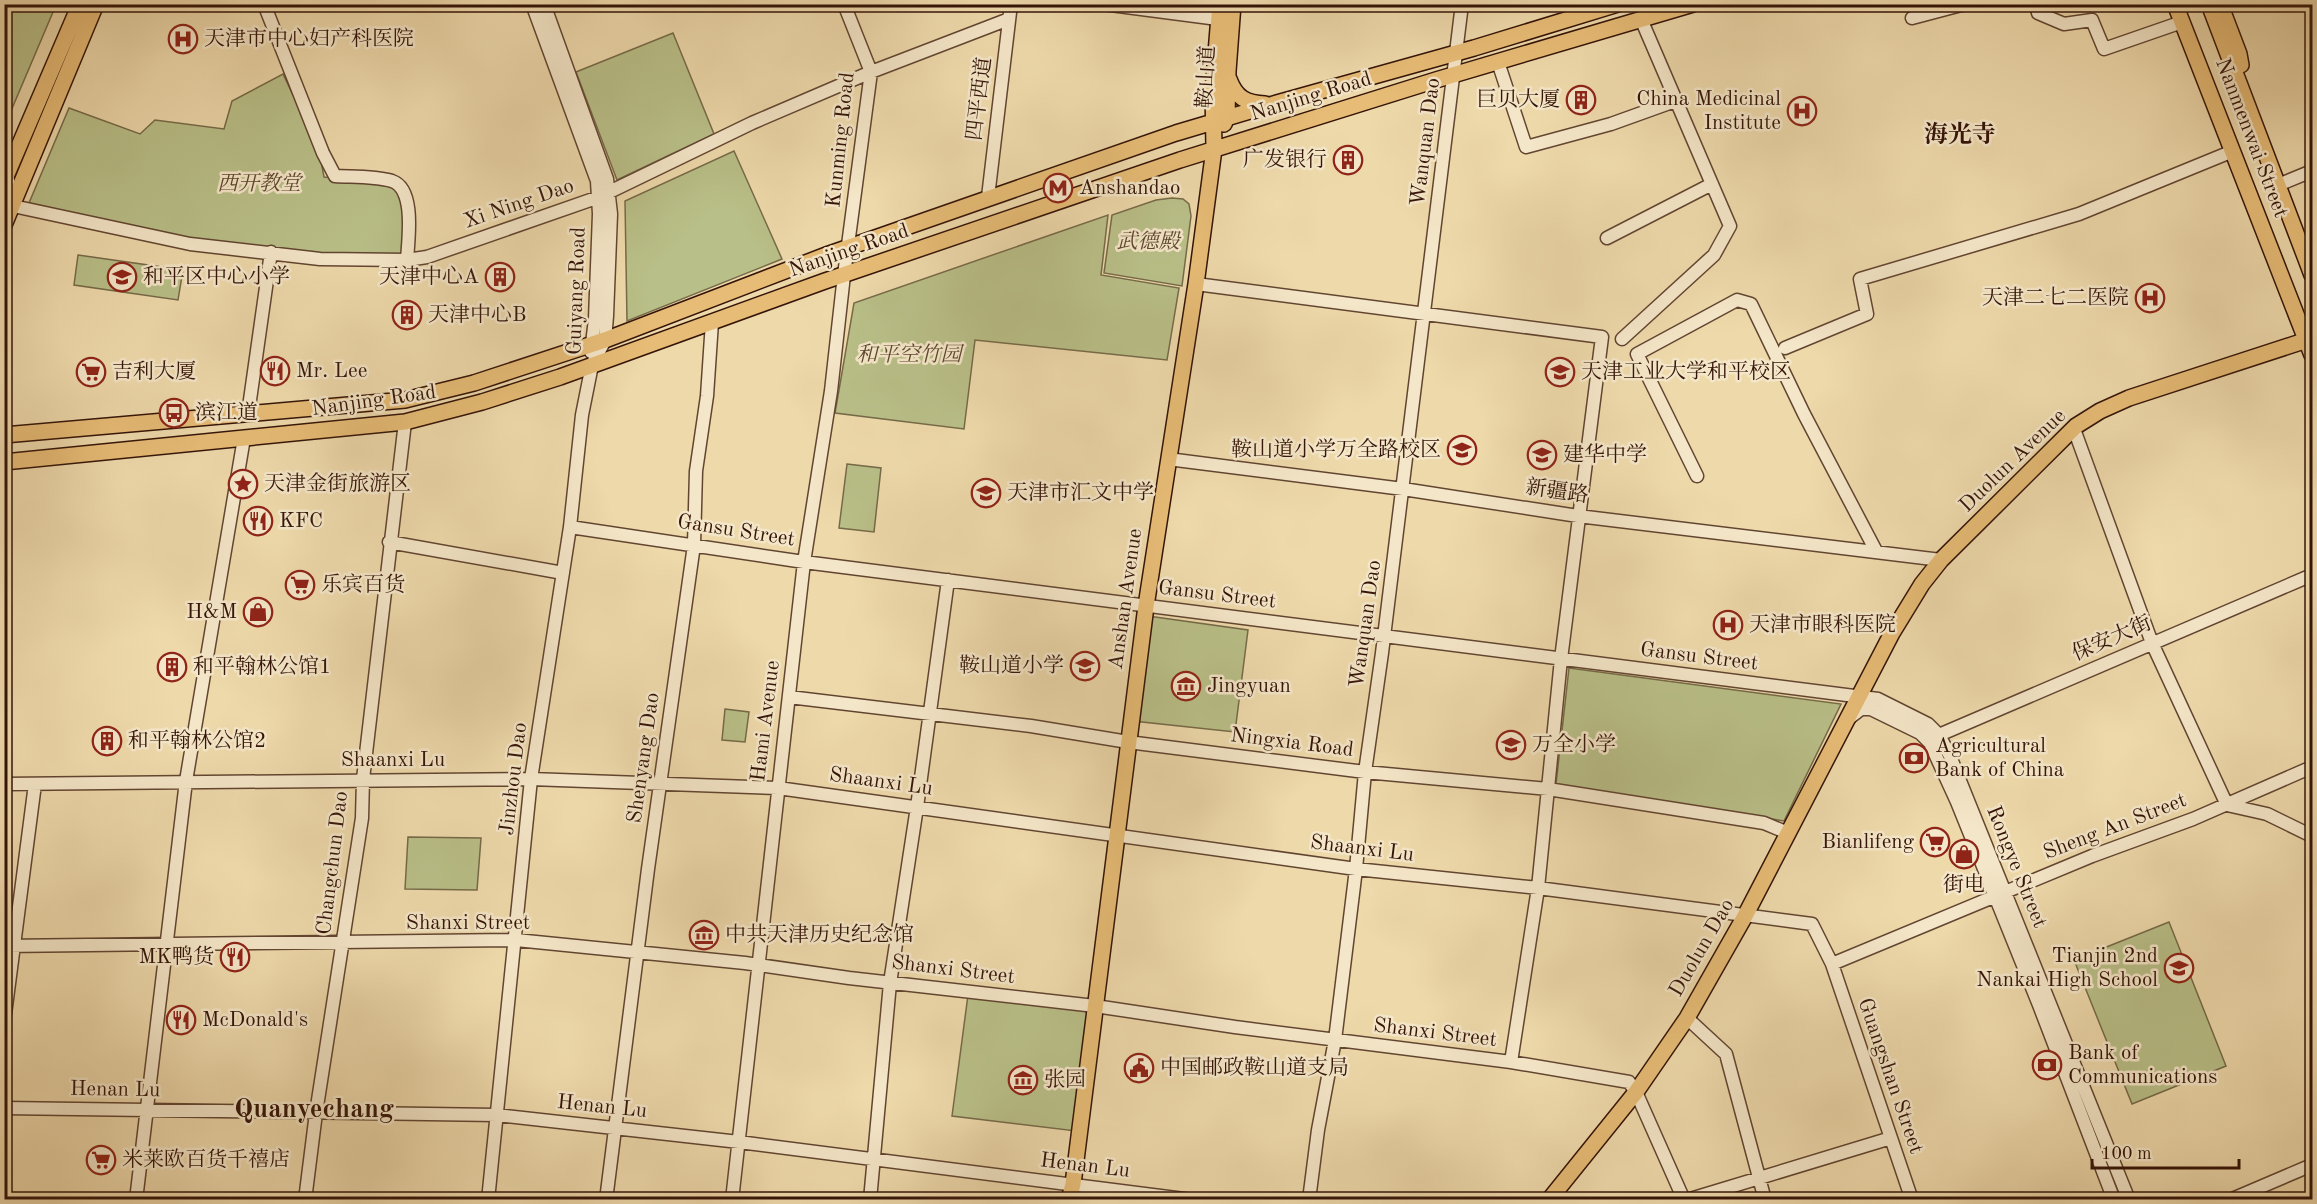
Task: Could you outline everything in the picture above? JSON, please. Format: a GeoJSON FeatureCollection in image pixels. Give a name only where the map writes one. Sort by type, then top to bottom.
{"type":"FeatureCollection","features":[{"type":"Feature","properties":{"kind":"main road"},"geometry":{"type":"LineString","coordinates":[[5,176],[80,4]]}},
{"type":"Feature","properties":{"kind":"main road"},"geometry":{"type":"LineString","coordinates":[[4,225],[96,4]]}},
{"type":"Feature","properties":{"kind":"main road","name":"鞍山道"},"geometry":{"type":"LineString","coordinates":[[1216,121],[1228,71],[1233,4]]}},
{"type":"Feature","properties":{"kind":"main road","name":"Nanjing Road"},"geometry":{"type":"LineString","coordinates":[[4,435],[405,400],[474,382],[598,342],[849,248],[1167,136],[1618,4]]}},
{"type":"Feature","properties":{"kind":"main road","name":"Nanjing Road"},"geometry":{"type":"LineString","coordinates":[[4,462],[405,422],[482,402],[592,366],[844,275],[1180,160],[1693,4]]}},
{"type":"Feature","properties":{"kind":"main road","name":"Nanmenwai Street"},"geometry":{"type":"LineString","coordinates":[[2175,4],[2311,345]]}},
{"type":"Feature","properties":{"kind":"main road","name":"Nanmenwai Street"},"geometry":{"type":"LineString","coordinates":[[2209,4],[2313,275]]}},
{"type":"Feature","properties":{"kind":"main road"},"geometry":{"type":"LineString","coordinates":[[2220,4],[2239,54],[2248,106]]}},
{"type":"Feature","properties":{"kind":"main road","name":"Anshan Avenue"},"geometry":{"type":"LineString","coordinates":[[1069,1200],[1074,1184],[1146,606],[1196,284],[1214,149],[1216,121],[1213,90],[1219,12]]}},
{"type":"Feature","properties":{"kind":"main road"},"geometry":{"type":"LineString","coordinates":[[1228,71],[1231,85],[1243,100],[1255,103],[1277,103]]}},
{"type":"Feature","properties":{"kind":"main road"},"geometry":{"type":"LineString","coordinates":[[1167,136],[1201,117],[1213,90]]}},
{"type":"Feature","properties":{"kind":"main road"},"geometry":{"type":"LineString","coordinates":[[1180,160],[1200,146],[1216,121]]}},
{"type":"Feature","properties":{"kind":"main road","name":"Duolun Avenue"},"geometry":{"type":"LineString","coordinates":[[1859,697],[1892,633],[1922,584],[1941,560],[2074,429],[2100,411],[2128,398],[2311,345]]}},
{"type":"Feature","properties":{"kind":"main road","name":"Duolun Dao"},"geometry":{"type":"LineString","coordinates":[[1549,1200],[1636,1092],[1686,1018],[1745,916],[1859,697]]}},
{"type":"Feature","properties":{"kind":"street"},"geometry":{"type":"LineString","coordinates":[[264,4],[323,153],[335,176],[394,182],[403,188],[408,206],[407,260]]}},
{"type":"Feature","properties":{"kind":"street","name":"Guiyang Road"},"geometry":{"type":"LineString","coordinates":[[532,4],[611,214],[598,342],[592,366]]}},
{"type":"Feature","properties":{"kind":"street","name":"Guiyang Road"},"geometry":{"type":"LineString","coordinates":[[544,4],[604,169],[604,194]]}},
{"type":"Feature","properties":{"kind":"street","name":"Kunming Road"},"geometry":{"type":"LineString","coordinates":[[844,4],[871,72],[849,248]]}},
{"type":"Feature","properties":{"kind":"street","name":"四平西道"},"geometry":{"type":"LineString","coordinates":[[988,198],[1011,4]]}},
{"type":"Feature","properties":{"kind":"street"},"geometry":{"type":"LineString","coordinates":[[1103,4],[1219,12]]}},
{"type":"Feature","properties":{"kind":"street","name":"Wanquan Dao"},"geometry":{"type":"LineString","coordinates":[[1309,1200],[1318,1130],[1335,1040],[1356,869],[1365,772],[1403,489],[1462,4]]}},
{"type":"Feature","properties":{"kind":"street"},"geometry":{"type":"LineString","coordinates":[[1912,18],[1965,4]]}},
{"type":"Feature","properties":{"kind":"street"},"geometry":{"type":"LineString","coordinates":[[2036,4],[2038,13],[2064,24],[2092,20],[2104,49],[2182,22]]}},
{"type":"Feature","properties":{"kind":"street","name":"Xi Ning Dao"},"geometry":{"type":"LineString","coordinates":[[13,206],[190,244],[320,259],[407,260],[427,257],[604,194],[752,123],[871,72],[1009,19]]}},
{"type":"Feature","properties":{"kind":"street"},"geometry":{"type":"LineString","coordinates":[[1622,339],[1714,255],[1730,226],[1641,19]]}},
{"type":"Feature","properties":{"kind":"street"},"geometry":{"type":"LineString","coordinates":[[1498,62],[1526,147],[1611,124],[1675,101]]}},
{"type":"Feature","properties":{"kind":"street"},"geometry":{"type":"LineString","coordinates":[[1785,348],[1867,314],[1860,279],[2079,214],[2234,151]]}},
{"type":"Feature","properties":{"kind":"street"},"geometry":{"type":"LineString","coordinates":[[2278,185],[2313,171]]}},
{"type":"Feature","properties":{"kind":"street"},"geometry":{"type":"LineString","coordinates":[[5,176],[13,206]]}},
{"type":"Feature","properties":{"kind":"street"},"geometry":{"type":"LineString","coordinates":[[1607,238],[1712,184]]}},
{"type":"Feature","properties":{"kind":"street","name":"Hami Avenue"},"geometry":{"type":"LineString","coordinates":[[732,1200],[804,562],[831,391],[849,248]]}},
{"type":"Feature","properties":{"kind":"street"},"geometry":{"type":"LineString","coordinates":[[248,414],[271,252]]}},
{"type":"Feature","properties":{"kind":"street"},"geometry":{"type":"LineString","coordinates":[[1196,284],[1425,312],[1602,337],[1561,659],[1538,888],[1510,1062]]}},
{"type":"Feature","properties":{"kind":"street"},"geometry":{"type":"LineString","coordinates":[[1697,476],[1637,354],[1737,300],[1751,304],[1804,414],[1876,551]]}},
{"type":"Feature","properties":{"kind":"street","name":"Shenyang Dao"},"geometry":{"type":"LineString","coordinates":[[606,1200],[660,784],[694,545],[696,471],[708,396],[712,322]]}},
{"type":"Feature","properties":{"kind":"street","name":"Jinzhou Dao"},"geometry":{"type":"LineString","coordinates":[[488,1200],[531,779],[570,527],[582,415],[592,366]]}},
{"type":"Feature","properties":{"kind":"street","name":"Changchun Dao"},"geometry":{"type":"LineString","coordinates":[[305,1200],[316,1113],[362,818],[363,779],[389,542],[405,422]]}},
{"type":"Feature","properties":{"kind":"street"},"geometry":{"type":"LineString","coordinates":[[2074,429],[2152,643],[2227,805],[2267,814],[2313,836]]}},
{"type":"Feature","properties":{"kind":"street"},"geometry":{"type":"LineString","coordinates":[[136,1200],[186,781],[244,438]]}},
{"type":"Feature","properties":{"kind":"street","name":"新疆路"},"geometry":{"type":"LineString","coordinates":[[1168,459],[1403,489],[1578,516],[1941,560]]}},
{"type":"Feature","properties":{"kind":"street","name":"Gansu Street"},"geometry":{"type":"LineString","coordinates":[[570,527],[804,562],[1859,697]]}},
{"type":"Feature","properties":{"kind":"street"},"geometry":{"type":"LineString","coordinates":[[389,542],[563,573]]}},
{"type":"Feature","properties":{"kind":"street","name":"保安大街"},"geometry":{"type":"LineString","coordinates":[[1935,739],[2313,575]]}},
{"type":"Feature","properties":{"kind":"street"},"geometry":{"type":"LineString","coordinates":[[870,1200],[890,983],[948,580]]}},
{"type":"Feature","properties":{"kind":"street","name":"Ningxia Road"},"geometry":{"type":"LineString","coordinates":[[789,697],[1031,726],[1128,742],[1365,772],[1548,789],[1764,823],[1788,833]]}},
{"type":"Feature","properties":{"kind":"street","name":"Rongye Street"},"geometry":{"type":"LineString","coordinates":[[1859,697],[1878,699],[1928,724],[1957,802],[2000,894],[2129,1200]]}},
{"type":"Feature","properties":{"kind":"street"},"geometry":{"type":"LineString","coordinates":[[1847,720],[1861,709],[1871,709],[1935,739]]}},
{"type":"Feature","properties":{"kind":"street","name":"Sheng An Street"},"geometry":{"type":"LineString","coordinates":[[1832,964],[2092,856],[2227,805],[2313,767]]}},
{"type":"Feature","properties":{"kind":"street","name":"Shaanxi Lu"},"geometry":{"type":"LineString","coordinates":[[4,784],[531,779],[778,788],[1356,869],[1538,888],[1745,916]]}},
{"type":"Feature","properties":{"kind":"street"},"geometry":{"type":"LineString","coordinates":[[4,1022],[9,946],[35,784]]}},
{"type":"Feature","properties":{"kind":"street","name":"Rongye Street"},"geometry":{"type":"LineString","coordinates":[[2000,894],[2114,1200]]}},
{"type":"Feature","properties":{"kind":"street","name":"Guangshan Street"},"geometry":{"type":"LineString","coordinates":[[1745,916],[1812,924],[1832,964],[1912,1200]]}},
{"type":"Feature","properties":{"kind":"street","name":"Shanxi Street"},"geometry":{"type":"LineString","coordinates":[[9,946],[516,940],[639,951],[1095,1006],[1510,1062],[1625,1080],[1636,1092]]}},
{"type":"Feature","properties":{"kind":"street"},"geometry":{"type":"LineString","coordinates":[[1686,1018],[1726,1054],[1765,1200]]}},
{"type":"Feature","properties":{"kind":"street"},"geometry":{"type":"LineString","coordinates":[[1636,1092],[1685,1200],[1890,1138]]}},
{"type":"Feature","properties":{"kind":"street","name":"Henan Lu"},"geometry":{"type":"LineString","coordinates":[[4,1108],[497,1115],[739,1142],[1192,1200]]}},
{"type":"Feature","properties":{"kind":"street"},"geometry":{"type":"LineString","coordinates":[[2230,1200],[2313,1165]]}},
{"type":"Feature","properties":{"kind":"green space"},"geometry":{"type":"Polygon","coordinates":[[[4,5],[56,5],[5,125],[4,5]]]}},
{"type":"Feature","properties":{"kind":"green space"},"geometry":{"type":"Polygon","coordinates":[[[673,33],[714,134],[617,180],[576,72],[673,33]]]}},
{"type":"Feature","properties":{"kind":"green space","name":"西开教堂"},"geometry":{"type":"Polygon","coordinates":[[[283,74],[319,150],[324,177],[394,184],[407,206],[404,257],[320,255],[192,241],[29,203],[69,108],[140,134],[155,120],[224,129],[232,101],[283,74]]]}},
{"type":"Feature","properties":{"kind":"green space"},"geometry":{"type":"Polygon","coordinates":[[[734,151],[782,259],[627,321],[625,201],[734,151]]]}},
{"type":"Feature","properties":{"kind":"green space","name":"武德殿"},"geometry":{"type":"Polygon","coordinates":[[[1183,199],[1189,204],[1191,216],[1182,286],[1104,273],[1112,215],[1156,200],[1183,199]]]}},
{"type":"Feature","properties":{"kind":"green space","name":"和平空竹园"},"geometry":{"type":"Polygon","coordinates":[[[1108,215],[1101,275],[1179,288],[1167,360],[975,340],[964,429],[835,413],[854,303],[1108,215]]]}},
{"type":"Feature","properties":{"kind":"green space"},"geometry":{"type":"Polygon","coordinates":[[[78,255],[183,270],[178,300],[74,285],[78,255]]]}},
{"type":"Feature","properties":{"kind":"green space"},"geometry":{"type":"Polygon","coordinates":[[[847,464],[881,468],[874,532],[839,528],[847,464]]]}},
{"type":"Feature","properties":{"kind":"green space"},"geometry":{"type":"Polygon","coordinates":[[[1148,616],[1248,630],[1235,732],[1133,721],[1148,616]]]}},
{"type":"Feature","properties":{"kind":"green space"},"geometry":{"type":"Polygon","coordinates":[[[1569,668],[1841,704],[1784,821],[1556,784],[1569,668]]]}},
{"type":"Feature","properties":{"kind":"green space"},"geometry":{"type":"Polygon","coordinates":[[[725,709],[749,712],[745,742],[722,740],[725,709]]]}},
{"type":"Feature","properties":{"kind":"green space"},"geometry":{"type":"Polygon","coordinates":[[[408,837],[481,838],[477,890],[405,889],[408,837]]]}},
{"type":"Feature","properties":{"kind":"green space"},"geometry":{"type":"Polygon","coordinates":[[[2169,922],[2226,1066],[2132,1104],[2074,960],[2169,922]]]}},
{"type":"Feature","properties":{"kind":"green space","name":"张园"},"geometry":{"type":"Polygon","coordinates":[[[968,995],[1091,1010],[1076,1131],[952,1116],[968,995]]]}},
{"type":"Feature","properties":{"kind":"green space"},"geometry":{"type":"Polygon","coordinates":[[[1072,1187],[1151,1200],[1069,1200],[1072,1187]]]}},
{"type":"Feature","properties":{"kind":"place","name":"天津市中心妇产科医院"},"geometry":{"type":"Point","coordinates":[183,39]}},
{"type":"Feature","properties":{"kind":"place","name":"巨贝大厦"},"geometry":{"type":"Point","coordinates":[1581,100]}},
{"type":"Feature","properties":{"kind":"place","name":"China Medicinal Institute"},"geometry":{"type":"Point","coordinates":[1802,111]}},
{"type":"Feature","properties":{"kind":"place","name":"广发银行"},"geometry":{"type":"Point","coordinates":[1348,160]}},
{"type":"Feature","properties":{"kind":"place","name":"Anshandao"},"geometry":{"type":"Point","coordinates":[1058,188]}},
{"type":"Feature","properties":{"kind":"place","name":"和平区中心小学"},"geometry":{"type":"Point","coordinates":[122,277]}},
{"type":"Feature","properties":{"kind":"place","name":"天津中心A"},"geometry":{"type":"Point","coordinates":[500,277]}},
{"type":"Feature","properties":{"kind":"place","name":"天津二七二医院"},"geometry":{"type":"Point","coordinates":[2150,298]}},
{"type":"Feature","properties":{"kind":"place","name":"天津中心B"},"geometry":{"type":"Point","coordinates":[407,315]}},
{"type":"Feature","properties":{"kind":"place","name":"Mr. Lee"},"geometry":{"type":"Point","coordinates":[275,371]}},
{"type":"Feature","properties":{"kind":"place","name":"吉利大厦"},"geometry":{"type":"Point","coordinates":[91,372]}},
{"type":"Feature","properties":{"kind":"place","name":"天津工业大学和平校区"},"geometry":{"type":"Point","coordinates":[1560,372]}},
{"type":"Feature","properties":{"kind":"place","name":"滨江道"},"geometry":{"type":"Point","coordinates":[174,413]}},
{"type":"Feature","properties":{"kind":"place","name":"鞍山道小学万全路校区"},"geometry":{"type":"Point","coordinates":[1462,450]}},
{"type":"Feature","properties":{"kind":"place","name":"建华中学"},"geometry":{"type":"Point","coordinates":[1542,455]}},
{"type":"Feature","properties":{"kind":"place","name":"天津金街旅游区"},"geometry":{"type":"Point","coordinates":[243,484]}},
{"type":"Feature","properties":{"kind":"place","name":"天津市汇文中学"},"geometry":{"type":"Point","coordinates":[986,493]}},
{"type":"Feature","properties":{"kind":"place","name":"KFC"},"geometry":{"type":"Point","coordinates":[258,521]}},
{"type":"Feature","properties":{"kind":"place","name":"乐宾百货"},"geometry":{"type":"Point","coordinates":[300,585]}},
{"type":"Feature","properties":{"kind":"place","name":"H&M"},"geometry":{"type":"Point","coordinates":[258,612]}},
{"type":"Feature","properties":{"kind":"place","name":"天津市眼科医院"},"geometry":{"type":"Point","coordinates":[1728,625]}},
{"type":"Feature","properties":{"kind":"place","name":"鞍山道小学"},"geometry":{"type":"Point","coordinates":[1085,666]}},
{"type":"Feature","properties":{"kind":"place","name":"和平翰林公馆1"},"geometry":{"type":"Point","coordinates":[172,667]}},
{"type":"Feature","properties":{"kind":"place","name":"Jingyuan"},"geometry":{"type":"Point","coordinates":[1186,686]}},
{"type":"Feature","properties":{"kind":"place","name":"和平翰林公馆2"},"geometry":{"type":"Point","coordinates":[107,741]}},
{"type":"Feature","properties":{"kind":"place","name":"万全小学"},"geometry":{"type":"Point","coordinates":[1511,745]}},
{"type":"Feature","properties":{"kind":"place","name":"Agricultural Bank of China"},"geometry":{"type":"Point","coordinates":[1914,758]}},
{"type":"Feature","properties":{"kind":"place","name":"Bianlifeng"},"geometry":{"type":"Point","coordinates":[1935,842]}},
{"type":"Feature","properties":{"kind":"place","name":"街电"},"geometry":{"type":"Point","coordinates":[1964,854]}},
{"type":"Feature","properties":{"kind":"place","name":"中共天津历史纪念馆"},"geometry":{"type":"Point","coordinates":[704,935]}},
{"type":"Feature","properties":{"kind":"place","name":"MK鸭货"},"geometry":{"type":"Point","coordinates":[235,957]}},
{"type":"Feature","properties":{"kind":"place","name":"Tianjin 2nd Nankai High School"},"geometry":{"type":"Point","coordinates":[2179,968]}},
{"type":"Feature","properties":{"kind":"place","name":"McDonald's"},"geometry":{"type":"Point","coordinates":[181,1020]}},
{"type":"Feature","properties":{"kind":"place","name":"Bank of Communications"},"geometry":{"type":"Point","coordinates":[2047,1065]}},
{"type":"Feature","properties":{"kind":"place","name":"中国邮政鞍山道支局"},"geometry":{"type":"Point","coordinates":[1139,1068]}},
{"type":"Feature","properties":{"kind":"place","name":"张园"},"geometry":{"type":"Point","coordinates":[1023,1080]}},
{"type":"Feature","properties":{"kind":"place","name":"米莱欧百货千禧店"},"geometry":{"type":"Point","coordinates":[101,1160]}},
{"type":"Feature","properties":{"kind":"district","name":"海光寺"},"geometry":{"type":"Point","coordinates":[1960,136]}},
{"type":"Feature","properties":{"kind":"district","name":"Quanyechang"},"geometry":{"type":"Point","coordinates":[314,1109]}}]}
